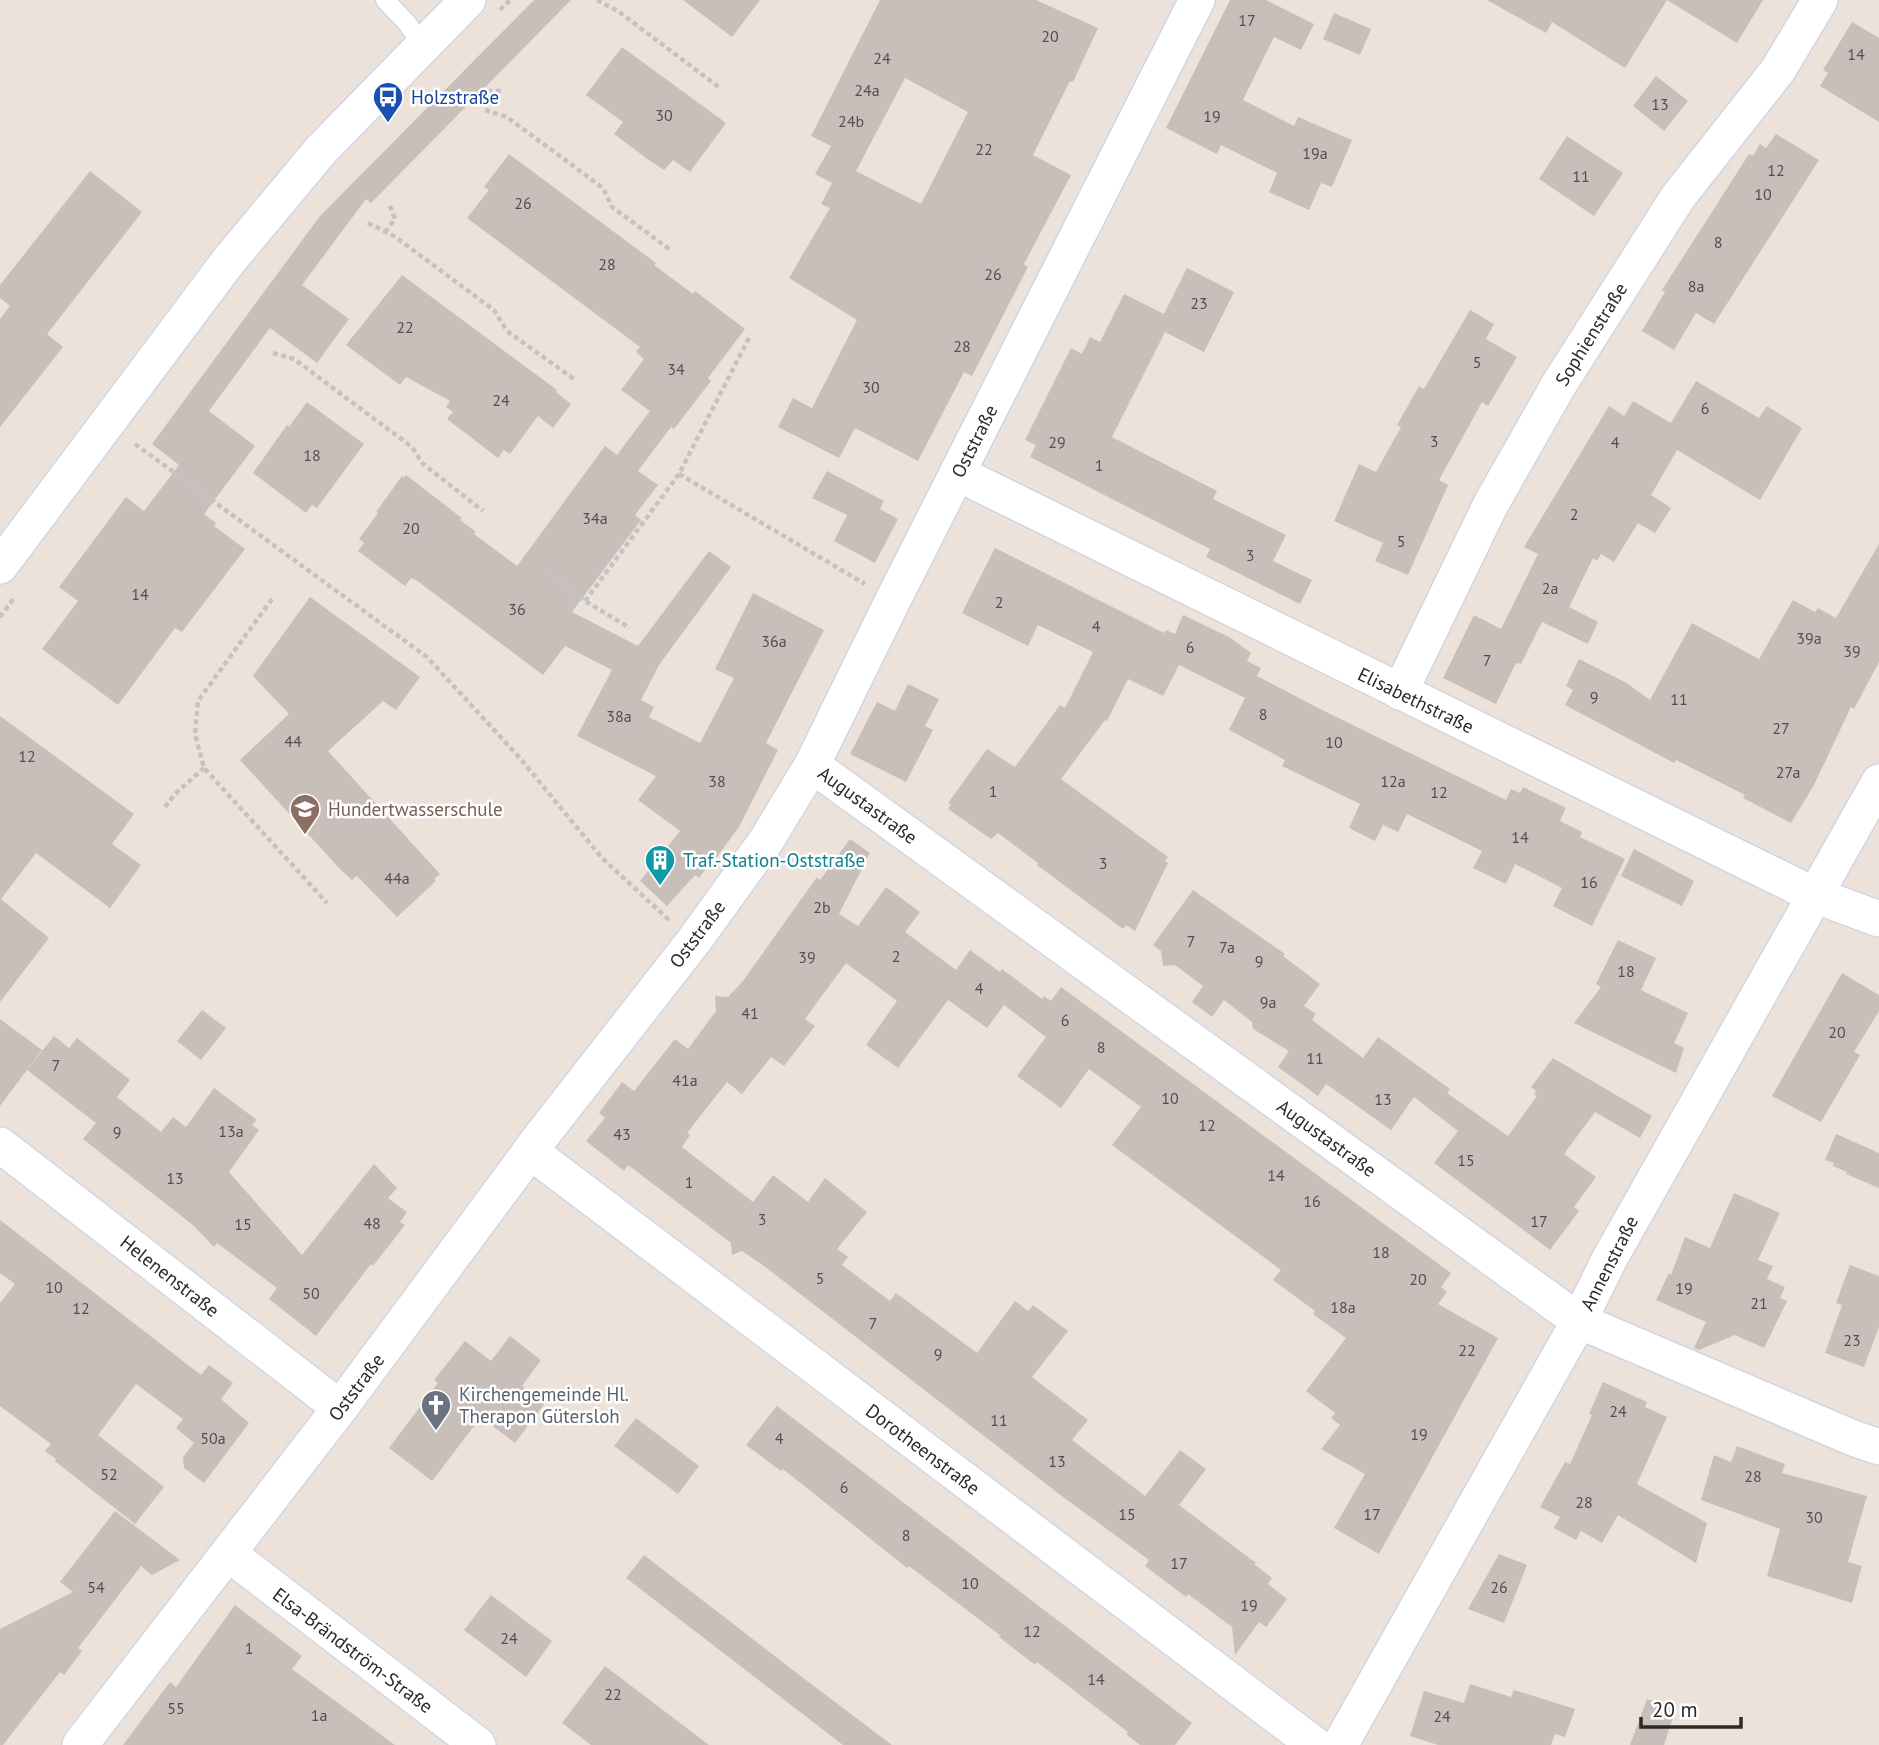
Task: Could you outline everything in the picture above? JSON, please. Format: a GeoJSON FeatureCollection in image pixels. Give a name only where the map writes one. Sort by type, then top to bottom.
{"type":"FeatureCollection","features":[{"type":"Feature","properties":{"kind":"street"},"geometry":{"type":"LineString","coordinates":[[0,566],[227,263],[322,149],[468,0]]}},
{"type":"Feature","properties":{"kind":"street","name":"Oststraße"},"geometry":{"type":"LineString","coordinates":[[80,1745],[340,1408],[531,1152],[693,942],[766,841],[812,765],[1197,0]]}},
{"type":"Feature","properties":{"kind":"street","name":"Sophienstraße"},"geometry":{"type":"LineString","coordinates":[[1400,692],[1491,504],[1558,386],[1678,197],[1778,70],[1820,0]]}},
{"type":"Feature","properties":{"kind":"street","name":"Elisabethstraße"},"geometry":{"type":"LineString","coordinates":[[957,473],[1814,895],[1879,919]]}},
{"type":"Feature","properties":{"kind":"street","name":"Augustastraße"},"geometry":{"type":"LineString","coordinates":[[812,765],[1579,1321],[1879,1447]]}},
{"type":"Feature","properties":{"kind":"street","name":"Annenstraße"},"geometry":{"type":"LineString","coordinates":[[1340,1745],[1579,1321],[1610,1258],[1879,782]]}},
{"type":"Feature","properties":{"kind":"street","name":"Helenenstraße"},"geometry":{"type":"LineString","coordinates":[[0,1145],[340,1408]]}},
{"type":"Feature","properties":{"kind":"street","name":"Dorotheenstraße"},"geometry":{"type":"LineString","coordinates":[[531,1152],[1315,1745]]}},
{"type":"Feature","properties":{"kind":"street","name":"Elsa-Brändström-Straße"},"geometry":{"type":"LineString","coordinates":[[229,1554],[478,1745]]}},
{"type":"Feature","properties":{"kind":"lane"},"geometry":{"type":"LineString","coordinates":[[385,0],[407,23],[423,46]]}},
{"type":"Feature","properties":{"kind":"path"},"geometry":{"type":"LineString","coordinates":[[597,0],[618,11],[720,88]]}},
{"type":"Feature","properties":{"kind":"path"},"geometry":{"type":"LineString","coordinates":[[476,103],[486,91],[503,91]]}},
{"type":"Feature","properties":{"kind":"path"},"geometry":{"type":"LineString","coordinates":[[485,110],[507,117],[603,188],[612,207],[672,251]]}},
{"type":"Feature","properties":{"kind":"path"},"geometry":{"type":"LineString","coordinates":[[385,232],[395,219],[390,206]]}},
{"type":"Feature","properties":{"kind":"path"},"geometry":{"type":"LineString","coordinates":[[368,223],[385,232],[494,310],[507,331],[574,379]]}},
{"type":"Feature","properties":{"kind":"path"},"geometry":{"type":"LineString","coordinates":[[585,601],[679,474],[750,336]]}},
{"type":"Feature","properties":{"kind":"path"},"geometry":{"type":"LineString","coordinates":[[273,353],[293,359],[412,447],[422,463],[483,511]]}},
{"type":"Feature","properties":{"kind":"path"},"geometry":{"type":"LineString","coordinates":[[137,445],[427,657],[519,757],[602,858],[693,942]]}},
{"type":"Feature","properties":{"kind":"path"},"geometry":{"type":"LineString","coordinates":[[679,474],[893,600]]}},
{"type":"Feature","properties":{"kind":"path"},"geometry":{"type":"LineString","coordinates":[[545,571],[585,601],[630,628]]}},
{"type":"Feature","properties":{"kind":"path"},"geometry":{"type":"LineString","coordinates":[[272,599],[198,701],[195,734],[204,768],[327,903]]}},
{"type":"Feature","properties":{"kind":"path"},"geometry":{"type":"LineString","coordinates":[[165,807],[175,794],[204,768]]}},
{"type":"Feature","properties":{"kind":"building"},"geometry":{"type":"Polygon","coordinates":[[[534,0],[571,0],[371,203],[366,199],[302,285],[349,319],[317,363],[270,328],[209,411],[255,446],[204,514],[216,523],[214,526],[245,549],[182,632],[175,628],[118,705],[42,649],[78,601],[59,587],[126,497],[144,511],[179,465],[152,444],[320,216],[534,0]]]}},
{"type":"Feature","properties":{"kind":"building"},"geometry":{"type":"Polygon","coordinates":[[[683,0],[760,0],[732,37],[683,0]]]}},
{"type":"Feature","properties":{"kind":"building"},"geometry":{"type":"Polygon","coordinates":[[[880,0],[1036,0],[1098,28],[1073,82],[1070,81],[1033,155],[1071,175],[1024,264],[1028,267],[972,376],[964,372],[918,461],[855,428],[839,458],[778,427],[793,398],[812,408],[857,320],[789,278],[830,208],[821,204],[832,183],[815,174],[831,146],[811,136],[880,0]],[[905,78],[856,171],[921,204],[968,112],[905,78]]]}},
{"type":"Feature","properties":{"kind":"building"},"geometry":{"type":"Polygon","coordinates":[[[1230,0],[1266,0],[1314,24],[1301,50],[1274,37],[1243,100],[1294,126],[1298,117],[1352,140],[1332,187],[1321,183],[1309,210],[1269,192],[1277,173],[1221,145],[1217,154],[1166,128],[1230,0]]]}},
{"type":"Feature","properties":{"kind":"building"},"geometry":{"type":"Polygon","coordinates":[[[1487,0],[1667,0],[1625,68],[1552,22],[1546,33],[1487,0]]]}},
{"type":"Feature","properties":{"kind":"building"},"geometry":{"type":"Polygon","coordinates":[[[1667,0],[1763,0],[1737,43],[1667,0]]]}},
{"type":"Feature","properties":{"kind":"building"},"geometry":{"type":"Polygon","coordinates":[[[1334,13],[1371,29],[1360,55],[1323,39],[1334,13]]]}},
{"type":"Feature","properties":{"kind":"building"},"geometry":{"type":"Polygon","coordinates":[[[1852,22],[1879,38],[1879,122],[1820,86],[1828,73],[1823,70],[1852,22]]]}},
{"type":"Feature","properties":{"kind":"building"},"geometry":{"type":"Polygon","coordinates":[[[622,47],[726,123],[690,172],[673,160],[664,170],[646,158],[614,134],[623,122],[586,95],[622,47]]]}},
{"type":"Feature","properties":{"kind":"building"},"geometry":{"type":"Polygon","coordinates":[[[1656,76],[1688,101],[1664,131],[1633,106],[1656,76]]]}},
{"type":"Feature","properties":{"kind":"building"},"geometry":{"type":"Polygon","coordinates":[[[1776,134],[1819,160],[1714,324],[1696,313],[1674,350],[1642,331],[1665,292],[1662,290],[1749,154],[1753,156],[1760,144],[1766,148],[1776,134]]]}},
{"type":"Feature","properties":{"kind":"building"},"geometry":{"type":"Polygon","coordinates":[[[1567,136],[1623,173],[1594,216],[1539,179],[1567,136]]]}},
{"type":"Feature","properties":{"kind":"building"},"geometry":{"type":"Polygon","coordinates":[[[509,154],[656,263],[654,265],[693,294],[695,291],[745,329],[708,378],[711,381],[638,471],[658,485],[635,515],[641,520],[572,612],[638,646],[709,551],[731,567],[659,665],[641,700],[654,707],[649,717],[700,743],[734,678],[715,669],[753,593],[824,630],[766,743],[778,750],[739,827],[699,878],[695,875],[667,906],[640,881],[680,831],[638,800],[656,776],[577,736],[612,670],[565,646],[543,675],[416,580],[411,578],[405,586],[358,551],[364,543],[359,539],[378,513],[376,512],[402,476],[404,478],[406,475],[462,518],[460,520],[476,532],[474,534],[517,566],[605,446],[617,455],[650,411],[621,390],[644,359],[636,352],[640,347],[467,218],[489,190],[484,187],[509,154]]]}},
{"type":"Feature","properties":{"kind":"building"},"geometry":{"type":"Polygon","coordinates":[[[90,171],[142,212],[47,334],[63,347],[0,427],[0,319],[10,306],[0,298],[0,285],[90,171]]]}},
{"type":"Feature","properties":{"kind":"building"},"geometry":{"type":"Polygon","coordinates":[[[1187,268],[1234,292],[1204,352],[1165,332],[1112,437],[1217,491],[1213,499],[1286,535],[1273,561],[1312,580],[1300,604],[1206,557],[1210,549],[1030,457],[1036,445],[1025,440],[1071,348],[1082,354],[1090,337],[1100,342],[1124,294],[1164,314],[1187,268]]]}},
{"type":"Feature","properties":{"kind":"building"},"geometry":{"type":"Polygon","coordinates":[[[402,275],[557,390],[556,392],[571,404],[553,428],[538,416],[510,454],[504,450],[498,458],[447,419],[453,412],[446,407],[450,401],[406,377],[400,385],[346,345],[402,275]]]}},
{"type":"Feature","properties":{"kind":"building"},"geometry":{"type":"Polygon","coordinates":[[[1470,310],[1494,324],[1486,339],[1517,357],[1488,406],[1482,402],[1439,480],[1448,485],[1408,575],[1375,561],[1383,543],[1334,521],[1359,464],[1376,472],[1401,427],[1397,425],[1419,386],[1424,389],[1470,310]]]}},
{"type":"Feature","properties":{"kind":"building"},"geometry":{"type":"Polygon","coordinates":[[[1696,381],[1759,418],[1767,406],[1802,428],[1760,500],[1677,450],[1651,495],[1671,508],[1655,533],[1638,523],[1614,562],[1601,554],[1597,561],[1593,558],[1569,607],[1598,622],[1588,644],[1542,622],[1521,664],[1516,663],[1496,704],[1443,678],[1474,615],[1501,629],[1538,554],[1524,547],[1609,406],[1624,416],[1633,401],[1671,423],[1696,381]]]}},
{"type":"Feature","properties":{"kind":"building"},"geometry":{"type":"Polygon","coordinates":[[[307,402],[364,444],[317,508],[312,505],[306,513],[253,473],[307,402]]]}},
{"type":"Feature","properties":{"kind":"building"},"geometry":{"type":"Polygon","coordinates":[[[827,471],[884,501],[880,509],[898,519],[875,563],[834,541],[847,515],[812,498],[827,471]]]}},
{"type":"Feature","properties":{"kind":"building"},"geometry":{"type":"Polygon","coordinates":[[[1879,544],[1879,662],[1854,709],[1851,707],[1814,785],[1791,823],[1743,798],[1745,795],[1676,760],[1674,763],[1565,705],[1573,690],[1566,686],[1579,659],[1625,682],[1650,700],[1692,623],[1759,659],[1793,600],[1815,612],[1818,608],[1836,618],[1879,544]]]}},
{"type":"Feature","properties":{"kind":"building"},"geometry":{"type":"Polygon","coordinates":[[[995,548],[1164,633],[1166,630],[1175,634],[1183,615],[1229,637],[1251,653],[1247,661],[1261,668],[1257,676],[1506,800],[1511,789],[1520,793],[1523,787],[1566,808],[1560,821],[1582,832],[1580,837],[1625,859],[1592,926],[1553,906],[1562,888],[1515,864],[1506,884],[1473,868],[1482,851],[1407,814],[1398,832],[1383,825],[1375,841],[1349,828],[1360,804],[1282,766],[1285,760],[1229,730],[1245,698],[1179,665],[1163,696],[1128,679],[1107,721],[1105,720],[1061,779],[1168,857],[1165,861],[1168,863],[1135,931],[1126,925],[1123,929],[998,833],[991,839],[948,809],[951,804],[948,803],[987,749],[1015,767],[1060,705],[1065,708],[1093,652],[1038,625],[1028,646],[962,613],[995,548]]]}},
{"type":"Feature","properties":{"kind":"building"},"geometry":{"type":"Polygon","coordinates":[[[310,597],[420,677],[396,710],[383,701],[328,751],[440,874],[434,879],[436,881],[397,917],[357,876],[352,880],[340,869],[240,760],[289,714],[253,676],[310,597]]]}},
{"type":"Feature","properties":{"kind":"building"},"geometry":{"type":"Polygon","coordinates":[[[908,684],[939,699],[925,726],[933,730],[906,782],[850,754],[877,702],[895,711],[908,684]]]}},
{"type":"Feature","properties":{"kind":"building"},"geometry":{"type":"Polygon","coordinates":[[[0,716],[134,814],[112,844],[141,865],[110,908],[36,853],[1,899],[49,938],[0,1002],[0,716]]]}},
{"type":"Feature","properties":{"kind":"building"},"geometry":{"type":"Polygon","coordinates":[[[850,839],[870,853],[839,914],[858,926],[886,887],[920,912],[905,932],[956,970],[970,950],[1000,972],[1002,969],[1042,999],[1044,996],[1051,1001],[1061,987],[1451,1273],[1441,1287],[1447,1292],[1438,1304],[1498,1338],[1379,1554],[1334,1528],[1365,1474],[1321,1449],[1340,1425],[1331,1418],[1335,1413],[1306,1391],[1346,1338],[1273,1280],[1281,1270],[1112,1145],[1141,1107],[1089,1069],[1061,1108],[1017,1076],[1046,1037],[1004,1005],[987,1028],[948,1000],[898,1068],[866,1045],[897,1001],[846,963],[805,1019],[815,1026],[784,1066],[771,1057],[742,1094],[727,1082],[687,1133],[690,1135],[682,1147],[753,1202],[773,1175],[808,1202],[825,1178],[867,1212],[837,1249],[848,1257],[842,1265],[890,1301],[896,1293],[977,1353],[1015,1301],[1028,1311],[1033,1305],[1068,1331],[1032,1377],[1088,1420],[1072,1440],[1145,1496],[1180,1450],[1206,1469],[1179,1505],[1256,1563],[1254,1564],[1272,1578],[1268,1584],[1287,1599],[1266,1627],[1259,1622],[1235,1655],[1232,1627],[1145,1566],[1149,1560],[1059,1494],[764,1266],[742,1251],[732,1255],[731,1243],[628,1165],[624,1171],[586,1141],[605,1118],[599,1113],[622,1082],[634,1091],[675,1039],[688,1049],[716,1011],[715,996],[728,997],[743,981],[817,877],[820,880],[850,839]]]}},
{"type":"Feature","properties":{"kind":"building"},"geometry":{"type":"Polygon","coordinates":[[[1634,849],[1694,881],[1682,906],[1621,876],[1634,849]]]}},
{"type":"Feature","properties":{"kind":"building"},"geometry":{"type":"Polygon","coordinates":[[[1193,890],[1285,954],[1283,956],[1320,984],[1304,1006],[1316,1014],[1312,1020],[1363,1058],[1378,1037],[1450,1089],[1447,1093],[1508,1136],[1537,1096],[1531,1087],[1553,1058],[1652,1116],[1640,1138],[1595,1112],[1564,1154],[1596,1177],[1574,1207],[1579,1211],[1550,1250],[1434,1163],[1458,1131],[1414,1097],[1391,1130],[1326,1084],[1318,1096],[1278,1067],[1289,1051],[1253,1029],[1252,1022],[1224,1000],[1212,1017],[1192,1002],[1203,986],[1175,965],[1163,966],[1161,951],[1153,945],[1193,890]]]}},
{"type":"Feature","properties":{"kind":"building"},"geometry":{"type":"Polygon","coordinates":[[[1618,940],[1656,958],[1641,990],[1688,1013],[1674,1043],[1684,1048],[1676,1073],[1574,1023],[1601,987],[1596,984],[1618,940]]]}},
{"type":"Feature","properties":{"kind":"building"},"geometry":{"type":"Polygon","coordinates":[[[1842,973],[1879,995],[1879,1011],[1854,1052],[1860,1055],[1821,1122],[1772,1096],[1842,973]]]}},
{"type":"Feature","properties":{"kind":"building"},"geometry":{"type":"Polygon","coordinates":[[[202,1010],[226,1028],[201,1060],[177,1041],[202,1010]]]}},
{"type":"Feature","properties":{"kind":"building"},"geometry":{"type":"Polygon","coordinates":[[[0,1019],[42,1050],[0,1106],[0,1019]]]}},
{"type":"Feature","properties":{"kind":"building"},"geometry":{"type":"Polygon","coordinates":[[[54,1036],[69,1048],[77,1038],[130,1080],[117,1097],[161,1132],[173,1117],[186,1127],[214,1088],[257,1120],[252,1125],[259,1130],[229,1172],[302,1255],[374,1164],[397,1188],[388,1198],[407,1212],[400,1222],[405,1225],[373,1266],[371,1264],[316,1336],[269,1299],[277,1288],[217,1243],[214,1247],[194,1226],[83,1139],[96,1123],[27,1070],[54,1036]]]}},
{"type":"Feature","properties":{"kind":"building"},"geometry":{"type":"Polygon","coordinates":[[[1836,1134],[1879,1153],[1879,1188],[1846,1174],[1847,1172],[1833,1166],[1834,1163],[1825,1160],[1836,1134]]]}},
{"type":"Feature","properties":{"kind":"building"},"geometry":{"type":"Polygon","coordinates":[[[1734,1193],[1780,1213],[1758,1260],[1773,1266],[1767,1279],[1785,1287],[1780,1298],[1787,1301],[1764,1348],[1735,1335],[1699,1350],[1694,1348],[1706,1322],[1656,1300],[1669,1273],[1671,1275],[1685,1237],[1710,1248],[1734,1193]]]}},
{"type":"Feature","properties":{"kind":"building"},"geometry":{"type":"Polygon","coordinates":[[[0,1220],[201,1375],[209,1365],[233,1383],[221,1399],[249,1423],[204,1483],[184,1468],[183,1457],[194,1443],[176,1428],[183,1419],[136,1384],[98,1435],[164,1487],[135,1524],[55,1461],[56,1459],[45,1451],[51,1444],[0,1406],[0,1303],[15,1284],[0,1273],[0,1220]]]}},
{"type":"Feature","properties":{"kind":"building"},"geometry":{"type":"Polygon","coordinates":[[[1850,1265],[1879,1276],[1879,1327],[1864,1367],[1825,1353],[1842,1305],[1836,1303],[1850,1265]]]}},
{"type":"Feature","properties":{"kind":"building"},"geometry":{"type":"Polygon","coordinates":[[[510,1336],[541,1360],[522,1386],[545,1403],[515,1443],[481,1417],[432,1481],[389,1448],[438,1383],[434,1380],[465,1341],[491,1361],[510,1336]]]}},
{"type":"Feature","properties":{"kind":"building"},"geometry":{"type":"Polygon","coordinates":[[[1603,1382],[1647,1402],[1645,1407],[1667,1417],[1637,1484],[1707,1523],[1696,1563],[1618,1515],[1602,1543],[1581,1531],[1576,1540],[1554,1528],[1560,1517],[1540,1507],[1565,1462],[1570,1464],[1592,1415],[1589,1414],[1603,1382]]]}},
{"type":"Feature","properties":{"kind":"building"},"geometry":{"type":"Polygon","coordinates":[[[777,1406],[1192,1723],[1175,1745],[1140,1745],[1126,1734],[1128,1732],[1037,1662],[1035,1665],[783,1469],[781,1471],[746,1445],[777,1406]]]}},
{"type":"Feature","properties":{"kind":"building"},"geometry":{"type":"Polygon","coordinates":[[[636,1418],[699,1466],[678,1494],[614,1446],[636,1418]]]}},
{"type":"Feature","properties":{"kind":"building"},"geometry":{"type":"Polygon","coordinates":[[[1737,1446],[1785,1464],[1782,1473],[1867,1496],[1848,1562],[1862,1566],[1852,1603],[1767,1576],[1780,1529],[1701,1500],[1714,1455],[1731,1462],[1737,1446]]]}},
{"type":"Feature","properties":{"kind":"building"},"geometry":{"type":"Polygon","coordinates":[[[115,1511],[180,1560],[152,1575],[141,1566],[78,1648],[82,1651],[64,1675],[60,1672],[3,1745],[0,1745],[0,1629],[73,1592],[60,1582],[115,1511]]]}},
{"type":"Feature","properties":{"kind":"building"},"geometry":{"type":"Polygon","coordinates":[[[1499,1554],[1527,1565],[1504,1623],[1468,1609],[1499,1554]]]}},
{"type":"Feature","properties":{"kind":"building"},"geometry":{"type":"Polygon","coordinates":[[[644,1555],[892,1745],[843,1745],[626,1578],[644,1555]]]}},
{"type":"Feature","properties":{"kind":"building"},"geometry":{"type":"Polygon","coordinates":[[[491,1595],[552,1641],[526,1677],[464,1630],[491,1595]]]}},
{"type":"Feature","properties":{"kind":"building"},"geometry":{"type":"Polygon","coordinates":[[[235,1605],[302,1656],[292,1669],[395,1745],[123,1745],[170,1682],[176,1687],[235,1605]]]}},
{"type":"Feature","properties":{"kind":"building"},"geometry":{"type":"Polygon","coordinates":[[[605,1666],[709,1745],[591,1745],[562,1723],[605,1666]]]}},
{"type":"Feature","properties":{"kind":"building"},"geometry":{"type":"Polygon","coordinates":[[[1470,1684],[1511,1697],[1514,1690],[1575,1709],[1565,1737],[1555,1734],[1551,1745],[1438,1745],[1410,1736],[1424,1691],[1464,1703],[1470,1684]]]}},
{"type":"Feature","properties":{"kind":"building"},"geometry":{"type":"Polygon","coordinates":[[[1647,1699],[1676,1708],[1664,1745],[1630,1745],[1647,1699]]]}},
{"type":"Feature","properties":{"kind":"place","name":"Holzstraße"},"geometry":{"type":"Point","coordinates":[388,124]}},
{"type":"Feature","properties":{"kind":"place","name":"Hundertwasserschule"},"geometry":{"type":"Point","coordinates":[305,836]}},
{"type":"Feature","properties":{"kind":"place","name":"Traf.-Station-Oststraße"},"geometry":{"type":"Point","coordinates":[660,887]}},
{"type":"Feature","properties":{"kind":"place","name":"Kirchengemeinde Hl. Therapon Gütersloh"},"geometry":{"type":"Point","coordinates":[436,1432]}}]}
